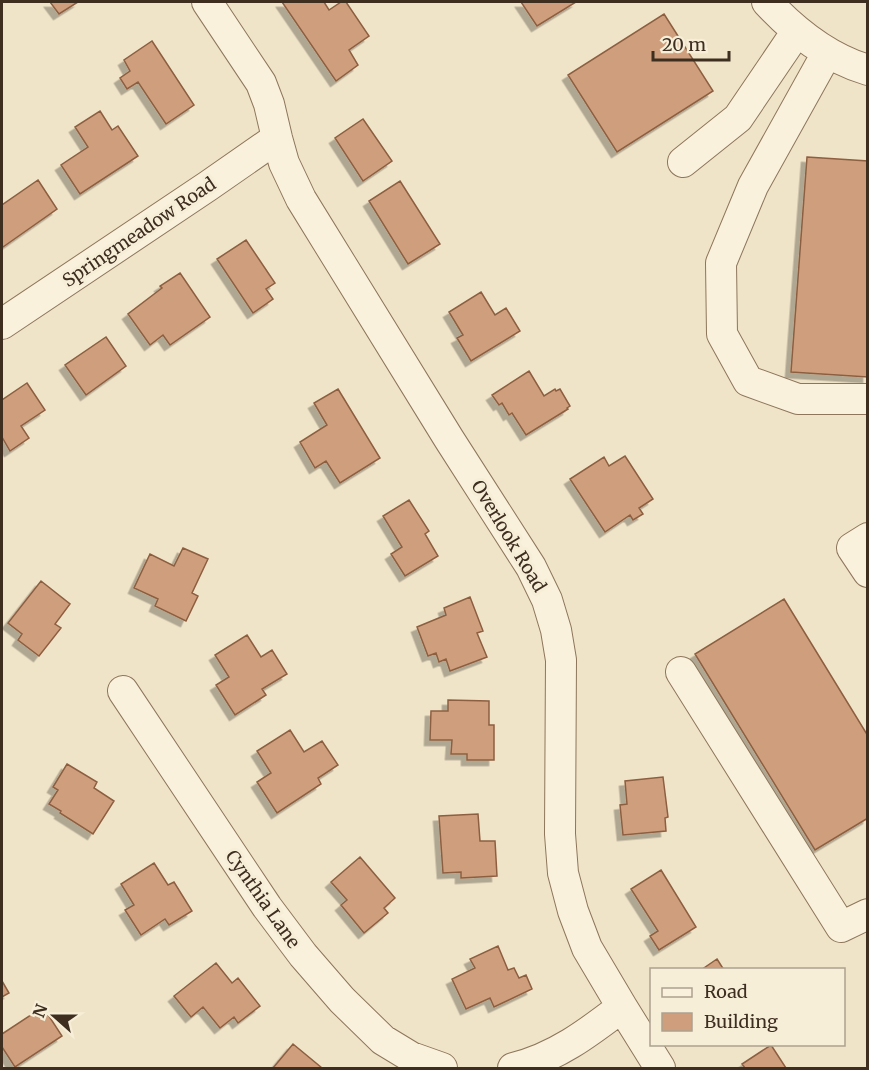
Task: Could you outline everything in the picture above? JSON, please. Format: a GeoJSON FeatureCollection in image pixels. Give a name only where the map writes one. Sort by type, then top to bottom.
{"type":"FeatureCollection","features":[{"type":"Feature","properties":{"kind":"street","name":"Overlook Road"},"geometry":{"type":"LineString","coordinates":[[207,2],[261,82],[285,163],[301,199],[531,567],[547,600],[556,630],[561,660],[560,834],[563,873],[573,911],[587,948],[660,1068]]}},
{"type":"Feature","properties":{"kind":"street"},"geometry":{"type":"LineString","coordinates":[[767,2],[785,22],[818,48],[867,70]]}},
{"type":"Feature","properties":{"kind":"street"},"geometry":{"type":"LineString","coordinates":[[683,162],[738,118],[797,31]]}},
{"type":"Feature","properties":{"kind":"street"},"geometry":{"type":"LineString","coordinates":[[827,52],[753,186],[721,263],[722,334],[747,381],[798,399],[867,399]]}},
{"type":"Feature","properties":{"kind":"street","name":"Springmeadow Road"},"geometry":{"type":"LineString","coordinates":[[2,324],[277,138]]}},
{"type":"Feature","properties":{"kind":"street"},"geometry":{"type":"LineString","coordinates":[[867,538],[852,548],[867,572]]}},
{"type":"Feature","properties":{"kind":"street"},"geometry":{"type":"LineString","coordinates":[[681,672],[841,927],[867,914]]}},
{"type":"Feature","properties":{"kind":"street","name":"Cynthia Lane"},"geometry":{"type":"LineString","coordinates":[[123,691],[267,907],[303,955],[342,1000],[383,1040],[411,1057],[442,1068]]}},
{"type":"Feature","properties":{"kind":"street"},"geometry":{"type":"LineString","coordinates":[[513,1068],[529,1065],[559,1051],[590,1032],[622,1007]]}},
{"type":"Feature","properties":{"kind":"building"},"geometry":{"type":"Polygon","coordinates":[[[50,2],[78,2],[59,14],[50,2]]]}},
{"type":"Feature","properties":{"kind":"building"},"geometry":{"type":"Polygon","coordinates":[[[282,2],[324,2],[329,10],[341,2],[346,2],[369,36],[349,50],[358,65],[336,81],[282,2]]]}},
{"type":"Feature","properties":{"kind":"building"},"geometry":{"type":"Polygon","coordinates":[[[521,2],[576,2],[537,26],[521,2]]]}},
{"type":"Feature","properties":{"kind":"building"},"geometry":{"type":"Polygon","coordinates":[[[664,14],[713,91],[617,152],[568,75],[664,14]]]}},
{"type":"Feature","properties":{"kind":"building"},"geometry":{"type":"Polygon","coordinates":[[[152,41],[194,105],[166,124],[138,82],[127,89],[120,78],[130,71],[124,60],[152,41]]]}},
{"type":"Feature","properties":{"kind":"building"},"geometry":{"type":"Polygon","coordinates":[[[100,111],[112,130],[118,126],[138,156],[80,194],[61,165],[88,147],[75,127],[100,111]]]}},
{"type":"Feature","properties":{"kind":"building"},"geometry":{"type":"Polygon","coordinates":[[[363,119],[392,161],[363,181],[335,138],[363,119]]]}},
{"type":"Feature","properties":{"kind":"building"},"geometry":{"type":"Polygon","coordinates":[[[807,157],[868,161],[868,377],[791,372],[807,157]]]}},
{"type":"Feature","properties":{"kind":"building"},"geometry":{"type":"Polygon","coordinates":[[[38,180],[57,209],[3,247],[2,205],[38,180]]]}},
{"type":"Feature","properties":{"kind":"building"},"geometry":{"type":"Polygon","coordinates":[[[400,181],[440,244],[408,264],[369,201],[400,181]]]}},
{"type":"Feature","properties":{"kind":"building"},"geometry":{"type":"Polygon","coordinates":[[[246,240],[275,283],[266,289],[273,299],[253,313],[217,259],[246,240]]]}},
{"type":"Feature","properties":{"kind":"building"},"geometry":{"type":"Polygon","coordinates":[[[180,273],[210,317],[170,345],[163,335],[150,345],[128,314],[162,288],[160,286],[180,273]]]}},
{"type":"Feature","properties":{"kind":"building"},"geometry":{"type":"Polygon","coordinates":[[[481,292],[495,315],[506,308],[520,331],[471,361],[457,338],[463,335],[449,312],[481,292]]]}},
{"type":"Feature","properties":{"kind":"building"},"geometry":{"type":"Polygon","coordinates":[[[106,337],[126,366],[86,395],[65,365],[106,337]]]}},
{"type":"Feature","properties":{"kind":"building"},"geometry":{"type":"Polygon","coordinates":[[[529,371],[544,396],[555,389],[556,391],[560,389],[570,406],[526,435],[512,413],[509,415],[502,403],[499,405],[492,395],[529,371]]]}},
{"type":"Feature","properties":{"kind":"building"},"geometry":{"type":"Polygon","coordinates":[[[27,383],[45,410],[21,426],[29,438],[10,451],[2,437],[2,400],[27,383]]]}},
{"type":"Feature","properties":{"kind":"building"},"geometry":{"type":"Polygon","coordinates":[[[338,389],[380,458],[340,483],[326,461],[315,468],[300,442],[327,425],[314,403],[338,389]]]}},
{"type":"Feature","properties":{"kind":"building"},"geometry":{"type":"Polygon","coordinates":[[[625,456],[653,499],[639,508],[643,514],[633,520],[630,515],[605,532],[570,479],[604,457],[609,466],[625,456]]]}},
{"type":"Feature","properties":{"kind":"building"},"geometry":{"type":"Polygon","coordinates":[[[409,500],[429,531],[425,534],[438,556],[405,576],[391,554],[402,547],[383,516],[409,500]]]}},
{"type":"Feature","properties":{"kind":"building"},"geometry":{"type":"Polygon","coordinates":[[[183,548],[208,559],[192,593],[198,596],[186,621],[155,606],[158,599],[134,588],[150,554],[174,566],[183,548]]]}},
{"type":"Feature","properties":{"kind":"building"},"geometry":{"type":"Polygon","coordinates":[[[41,581],[70,604],[55,624],[61,628],[39,656],[18,640],[22,634],[8,623],[41,581]]]}},
{"type":"Feature","properties":{"kind":"building"},"geometry":{"type":"Polygon","coordinates":[[[470,597],[483,631],[477,633],[487,657],[450,671],[446,659],[439,662],[436,653],[428,656],[417,627],[446,615],[444,608],[470,597]]]}},
{"type":"Feature","properties":{"kind":"building"},"geometry":{"type":"Polygon","coordinates":[[[784,599],[868,736],[868,818],[815,850],[695,654],[784,599]]]}},
{"type":"Feature","properties":{"kind":"building"},"geometry":{"type":"Polygon","coordinates":[[[247,635],[261,657],[272,650],[287,674],[262,689],[266,695],[235,715],[216,685],[229,677],[215,655],[247,635]]]}},
{"type":"Feature","properties":{"kind":"building"},"geometry":{"type":"Polygon","coordinates":[[[448,700],[489,701],[489,725],[494,725],[494,760],[467,760],[467,754],[451,754],[452,740],[430,740],[431,711],[448,711],[448,700]]]}},
{"type":"Feature","properties":{"kind":"building"},"geometry":{"type":"Polygon","coordinates":[[[290,730],[304,752],[322,741],[338,765],[318,778],[321,784],[277,813],[257,782],[271,773],[257,751],[290,730]]]}},
{"type":"Feature","properties":{"kind":"building"},"geometry":{"type":"Polygon","coordinates":[[[67,764],[97,782],[94,788],[114,801],[93,834],[49,804],[58,790],[53,787],[67,764]]]}},
{"type":"Feature","properties":{"kind":"building"},"geometry":{"type":"Polygon","coordinates":[[[663,777],[668,817],[665,818],[666,831],[623,835],[620,805],[627,804],[625,781],[663,777]]]}},
{"type":"Feature","properties":{"kind":"building"},"geometry":{"type":"Polygon","coordinates":[[[478,814],[480,841],[495,841],[497,876],[461,878],[461,872],[443,873],[439,816],[478,814]]]}},
{"type":"Feature","properties":{"kind":"building"},"geometry":{"type":"Polygon","coordinates":[[[360,857],[395,898],[384,908],[388,913],[364,933],[341,905],[347,900],[331,882],[360,857]]]}},
{"type":"Feature","properties":{"kind":"building"},"geometry":{"type":"Polygon","coordinates":[[[154,863],[168,885],[174,882],[192,911],[169,925],[165,919],[141,935],[125,910],[134,905],[121,884],[154,863]]]}},
{"type":"Feature","properties":{"kind":"building"},"geometry":{"type":"Polygon","coordinates":[[[661,870],[696,927],[659,950],[650,936],[658,931],[631,889],[661,870]]]}},
{"type":"Feature","properties":{"kind":"building"},"geometry":{"type":"Polygon","coordinates":[[[498,946],[508,970],[514,968],[519,978],[526,975],[532,989],[494,1007],[490,998],[466,1009],[452,979],[475,968],[470,959],[498,946]]]}},
{"type":"Feature","properties":{"kind":"building"},"geometry":{"type":"Polygon","coordinates":[[[717,959],[723,968],[704,968],[717,959]]]}},
{"type":"Feature","properties":{"kind":"building"},"geometry":{"type":"Polygon","coordinates":[[[216,963],[232,983],[238,978],[260,1006],[238,1023],[234,1017],[220,1028],[203,1007],[191,1017],[174,996],[216,963]]]}},
{"type":"Feature","properties":{"kind":"building"},"geometry":{"type":"Polygon","coordinates":[[[2,981],[9,993],[2,997],[2,981]]]}},
{"type":"Feature","properties":{"kind":"building"},"geometry":{"type":"Polygon","coordinates":[[[43,1007],[62,1036],[15,1067],[2,1047],[2,1034],[43,1007]]]}},
{"type":"Feature","properties":{"kind":"building"},"geometry":{"type":"Polygon","coordinates":[[[293,1044],[322,1068],[273,1068],[293,1044]]]}},
{"type":"Feature","properties":{"kind":"building"},"geometry":{"type":"Polygon","coordinates":[[[772,1046],[786,1068],[745,1068],[742,1064],[772,1046]]]}}]}
